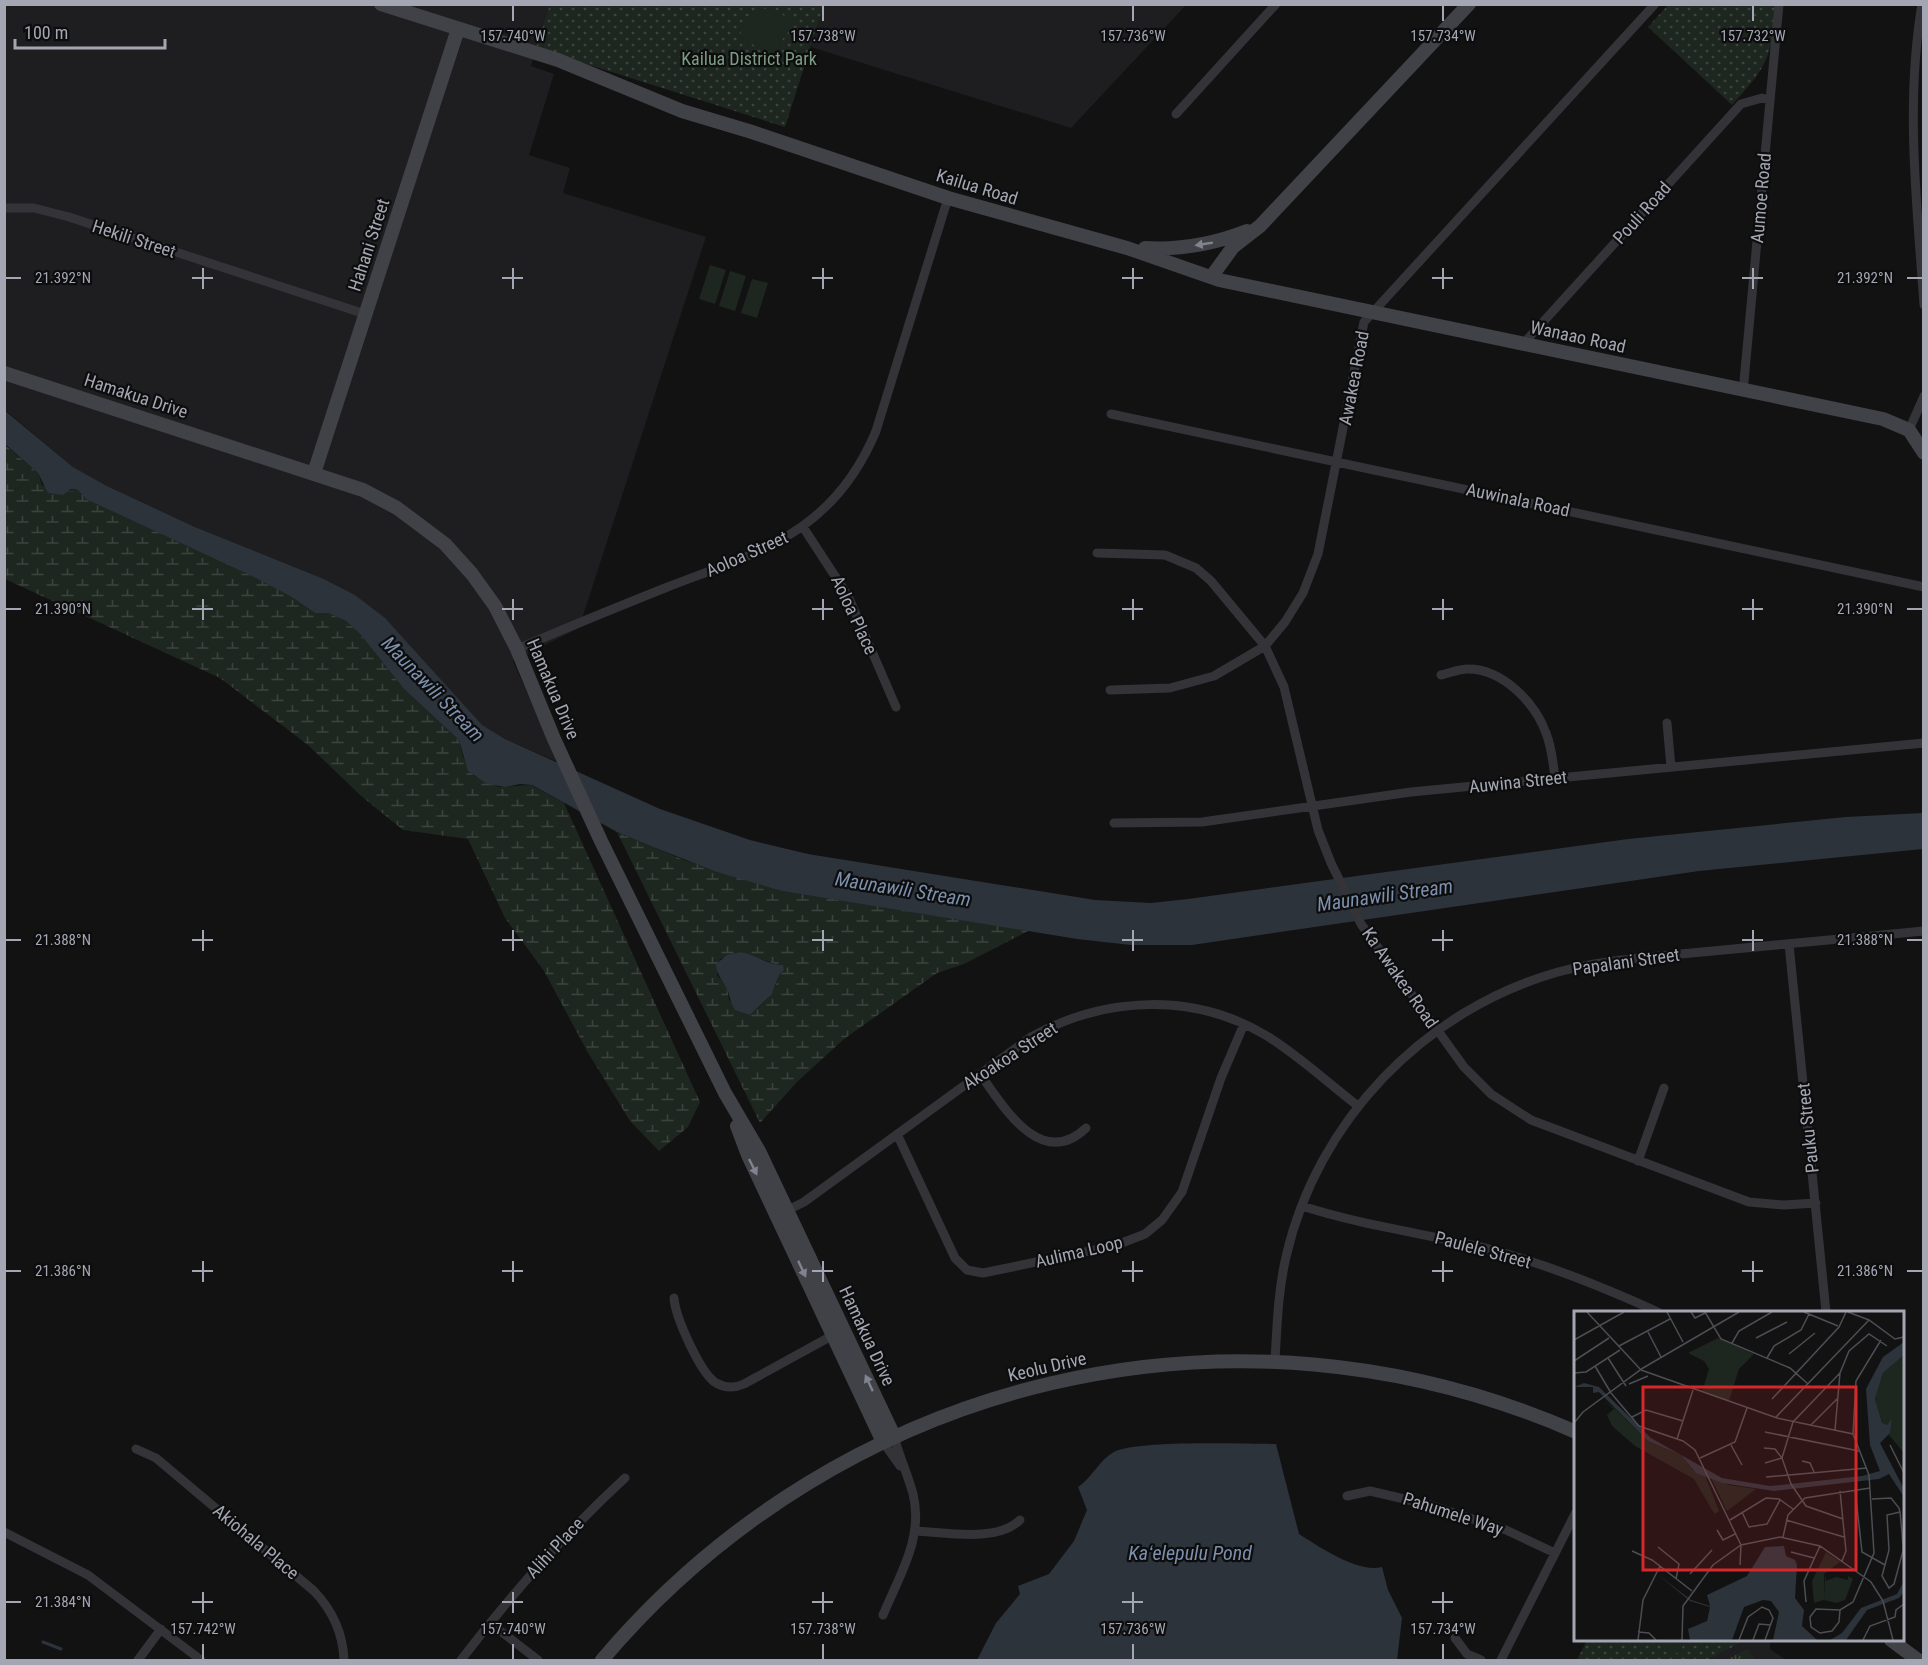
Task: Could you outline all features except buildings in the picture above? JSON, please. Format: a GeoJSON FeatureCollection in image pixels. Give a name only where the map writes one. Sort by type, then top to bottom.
{"type":"FeatureCollection","features":[{"type":"Feature","properties":{"kind":"street","name":"Kailua Road"},"geometry":{"type":"LineString","coordinates":[[381,4],[558,60],[681,111],[752,132],[948,198],[1127,248],[1212,276]]}},
{"type":"Feature","properties":{"kind":"street"},"geometry":{"type":"LineString","coordinates":[[1176,114],[1276,4]]}},
{"type":"Feature","properties":{"kind":"street"},"geometry":{"type":"LineString","coordinates":[[1212,276],[1233,247],[1260,226],[1469,4]]}},
{"type":"Feature","properties":{"kind":"street","name":"Awakea Road"},"geometry":{"type":"LineString","coordinates":[[1110,690],[1161,688],[1189,684],[1237,665],[1265,646],[1297,604],[1309,580],[1338,462],[1364,322],[1655,4]]}},
{"type":"Feature","properties":{"kind":"street","name":"Aumoe Road"},"geometry":{"type":"LineString","coordinates":[[1743,392],[1779,4]]}},
{"type":"Feature","properties":{"kind":"street"},"geometry":{"type":"LineString","coordinates":[[1922,4],[1914,66],[1912,127],[1923,305]]}},
{"type":"Feature","properties":{"kind":"street","name":"Hahani Street"},"geometry":{"type":"LineString","coordinates":[[314,473],[458,29]]}},
{"type":"Feature","properties":{"kind":"street","name":"Pouli Road"},"geometry":{"type":"LineString","coordinates":[[1523,344],[1741,104],[1762,98],[1770,100]]}},
{"type":"Feature","properties":{"kind":"street","name":"Aoloa Street"},"geometry":{"type":"LineString","coordinates":[[517,649],[592,616],[763,550],[803,527],[843,490],[870,447],[948,198]]}},
{"type":"Feature","properties":{"kind":"street","name":"Hekili Street"},"geometry":{"type":"LineString","coordinates":[[4,208],[34,208],[61,215],[365,314]]}},
{"type":"Feature","properties":{"kind":"street"},"geometry":{"type":"LineString","coordinates":[[1127,248],[1169,249],[1203,244],[1260,226]]}},
{"type":"Feature","properties":{"kind":"street","name":"Wanaao Road"},"geometry":{"type":"LineString","coordinates":[[1212,276],[1220,280],[1371,314],[1883,419],[1909,430]]}},
{"type":"Feature","properties":{"kind":"street","name":"Hamakua Drive"},"geometry":{"type":"LineString","coordinates":[[4,373],[314,473],[380,499],[437,538],[484,590],[517,649],[554,739],[601,841],[725,1093],[747,1155],[782,1213],[889,1439],[913,1496],[915,1531],[908,1560],[883,1615]]}},
{"type":"Feature","properties":{"kind":"street"},"geometry":{"type":"LineString","coordinates":[[1923,396],[1909,430],[1923,453]]}},
{"type":"Feature","properties":{"kind":"street","name":"Auwinala Road"},"geometry":{"type":"LineString","coordinates":[[1111,414],[1923,587]]}},
{"type":"Feature","properties":{"kind":"street","name":"Aoloa Place"},"geometry":{"type":"LineString","coordinates":[[803,527],[848,596],[896,707]]}},
{"type":"Feature","properties":{"kind":"street","name":"Ka Awakea Road"},"geometry":{"type":"LineString","coordinates":[[1097,553],[1165,555],[1196,568],[1211,580],[1265,646],[1284,687],[1312,806],[1330,863],[1361,924],[1479,1084],[1508,1107],[1531,1120],[1749,1202],[1784,1205],[1816,1203]]}},
{"type":"Feature","properties":{"kind":"street"},"geometry":{"type":"LineString","coordinates":[[1441,675],[1466,669],[1478,670],[1502,680],[1516,690],[1542,723],[1551,750],[1555,778]]}},
{"type":"Feature","properties":{"kind":"street"},"geometry":{"type":"LineString","coordinates":[[1668,723],[1671,767]]}},
{"type":"Feature","properties":{"kind":"street","name":"Auwina Street"},"geometry":{"type":"LineString","coordinates":[[1114,823],[1202,822],[1411,792],[1923,743]]}},
{"type":"Feature","properties":{"kind":"street","name":"Papalani Street"},"geometry":{"type":"LineString","coordinates":[[1275,1361],[1281,1281],[1302,1206],[1328,1151],[1358,1106],[1392,1068],[1437,1030],[1491,998],[1559,972],[1607,962],[1923,931]]}},
{"type":"Feature","properties":{"kind":"street","name":"Pauku Street"},"geometry":{"type":"LineString","coordinates":[[1789,944],[1826,1311]]}},
{"type":"Feature","properties":{"kind":"street","name":"Akoakoa Street"},"geometry":{"type":"LineString","coordinates":[[782,1213],[804,1202],[1047,1028],[1080,1015],[1114,1006],[1150,1004],[1185,1006],[1244,1024],[1281,1045],[1358,1106]]}},
{"type":"Feature","properties":{"kind":"street","name":"Aulima Loop"},"geometry":{"type":"LineString","coordinates":[[897,1134],[955,1258],[967,1270],[989,1272],[1124,1242],[1154,1227],[1170,1211],[1182,1192],[1221,1078],[1244,1024]]}},
{"type":"Feature","properties":{"kind":"street"},"geometry":{"type":"LineString","coordinates":[[980,1074],[1013,1120],[1028,1133],[1044,1140],[1061,1142],[1074,1138],[1086,1128]]}},
{"type":"Feature","properties":{"kind":"street"},"geometry":{"type":"LineString","coordinates":[[1638,1161],[1664,1088]]}},
{"type":"Feature","properties":{"kind":"street","name":"Paulele Street"},"geometry":{"type":"LineString","coordinates":[[1302,1206],[1361,1224],[1426,1235],[1527,1260],[1656,1311]]}},
{"type":"Feature","properties":{"kind":"street"},"geometry":{"type":"LineString","coordinates":[[674,1298],[678,1318],[708,1375],[717,1383],[727,1387],[744,1384],[839,1332]]}},
{"type":"Feature","properties":{"kind":"street","name":"Keolu Drive"},"geometry":{"type":"LineString","coordinates":[[602,1660],[662,1595],[740,1528],[806,1483],[889,1439],[986,1401],[1077,1377],[1184,1363],[1275,1361],[1339,1366],[1434,1383],[1496,1401],[1574,1432]]}},
{"type":"Feature","properties":{"kind":"street","name":"Akiohala Place"},"geometry":{"type":"LineString","coordinates":[[136,1449],[156,1458],[314,1591],[328,1607],[338,1626],[344,1660]]}},
{"type":"Feature","properties":{"kind":"street","name":"Alihi Place"},"geometry":{"type":"LineString","coordinates":[[461,1660],[557,1543],[625,1478]]}},
{"type":"Feature","properties":{"kind":"street","name":"Pahumele Way"},"geometry":{"type":"LineString","coordinates":[[1347,1496],[1370,1491],[1421,1502],[1506,1530],[1555,1553]]}},
{"type":"Feature","properties":{"kind":"street"},"geometry":{"type":"LineString","coordinates":[[1501,1660],[1574,1514]]}},
{"type":"Feature","properties":{"kind":"street"},"geometry":{"type":"LineString","coordinates":[[915,1531],[994,1532],[1007,1529],[1020,1520]]}},
{"type":"Feature","properties":{"kind":"street"},"geometry":{"type":"LineString","coordinates":[[4,1532],[88,1575],[201,1660]]}},
{"type":"Feature","properties":{"kind":"street"},"geometry":{"type":"LineString","coordinates":[[490,1623],[538,1660]]}},
{"type":"Feature","properties":{"kind":"street"},"geometry":{"type":"LineString","coordinates":[[138,1660],[161,1629]]}},
{"type":"Feature","properties":{"kind":"street"},"geometry":{"type":"LineString","coordinates":[[1455,1638],[1467,1654],[1481,1660]]}},
{"type":"Feature","properties":{"kind":"street"},"geometry":{"type":"LineString","coordinates":[[1892,1641],[1918,1660]]}},
{"type":"Feature","properties":{"kind":"shaded area"},"geometry":{"type":"Polygon","coordinates":[[[824,4],[1186,5],[1071,128],[811,47],[824,4]]]}},
{"type":"Feature","properties":{"kind":"shaded area"},"geometry":{"type":"Polygon","coordinates":[[[4,5],[551,5],[531,66],[554,74],[529,155],[570,168],[563,193],[706,237],[579,628],[513,661],[558,762],[505,739],[482,726],[355,595],[324,579],[195,527],[107,486],[73,467],[5,410],[4,5]]]}},
{"type":"Feature","properties":{"kind":"shaded area"},"geometry":{"type":"Polygon","coordinates":[[[1744,1641],[1770,1641],[1770,1649],[1786,1660],[1708,1660],[1744,1641]]]}},
{"type":"Feature","properties":{"kind":"green space","name":"Kailua District Park"},"geometry":{"type":"Polygon","coordinates":[[[550,5],[824,5],[785,127],[536,48],[550,5]]]}},
{"type":"Feature","properties":{"kind":"green space"},"geometry":{"type":"Polygon","coordinates":[[[1668,5],[1777,5],[1766,60],[1754,80],[1732,105],[1648,27],[1668,5]]]}},
{"type":"Feature","properties":{"kind":"green space"},"geometry":{"type":"Polygon","coordinates":[[[773,8],[791,21],[775,56],[740,38],[743,25],[750,16],[760,10],[773,8]]]}},
{"type":"Feature","properties":{"kind":"green space"},"geometry":{"type":"Polygon","coordinates":[[[710,265],[726,270],[715,304],[699,299],[710,265]]]}},
{"type":"Feature","properties":{"kind":"green space"},"geometry":{"type":"Polygon","coordinates":[[[730,271],[746,276],[735,311],[719,306],[730,271]]]}},
{"type":"Feature","properties":{"kind":"green space"},"geometry":{"type":"Polygon","coordinates":[[[752,279],[768,283],[757,318],[741,313],[752,279]]]}},
{"type":"Feature","properties":{"kind":"green space"},"geometry":{"type":"Polygon","coordinates":[[[4,444],[38,473],[42,485],[66,491],[78,490],[281,590],[315,613],[328,613],[346,621],[360,634],[404,689],[459,740],[463,757],[474,776],[499,787],[531,785],[564,803],[700,1102],[688,1127],[659,1151],[630,1121],[587,1051],[544,971],[505,918],[468,839],[403,830],[360,795],[308,745],[220,678],[5,579],[4,444]]]}},
{"type":"Feature","properties":{"kind":"green space"},"geometry":{"type":"Polygon","coordinates":[[[617,832],[684,860],[782,891],[1030,930],[964,964],[937,973],[844,1039],[797,1082],[760,1123],[617,832]],[[741,952],[720,959],[717,975],[727,987],[729,1000],[750,1015],[775,988],[778,965],[741,952]]]}},
{"type":"Feature","properties":{"kind":"green space"},"geometry":{"type":"Polygon","coordinates":[[[1586,1641],[1744,1641],[1708,1660],[1577,1660],[1586,1641]]]}},
{"type":"Feature","properties":{"kind":"green space"},"geometry":{"type":"Polygon","coordinates":[[[1660,1641],[1686,1641],[1679,1654],[1658,1644],[1660,1641]]]}},
{"type":"Feature","properties":{"kind":"green space"},"geometry":{"type":"Polygon","coordinates":[[[1747,1649],[1755,1660],[1726,1660],[1747,1649]]]}},
{"type":"Feature","properties":{"kind":"water","name":"Maunawili Stream"},"geometry":{"type":"Polygon","coordinates":[[[4,410],[73,467],[107,486],[195,527],[324,579],[355,595],[385,618],[482,725],[505,739],[660,809],[750,840],[808,854],[1095,900],[1151,903],[1628,839],[1846,817],[1923,813],[1923,849],[1699,871],[1192,945],[1131,945],[1077,939],[782,891],[717,872],[617,832],[532,785],[520,784],[505,787],[487,784],[468,771],[459,740],[404,689],[360,634],[346,621],[328,613],[315,613],[290,596],[252,576],[86,499],[78,490],[71,489],[63,495],[48,493],[38,473],[5,444],[4,410]]]}},
{"type":"Feature","properties":{"kind":"water"},"geometry":{"type":"Polygon","coordinates":[[[741,952],[783,965],[784,970],[779,975],[772,994],[750,1015],[735,1010],[716,964],[727,955],[741,952]]]}},
{"type":"Feature","properties":{"kind":"water","name":"Kaʻelepulu Pond"},"geometry":{"type":"Polygon","coordinates":[[[1167,1444],[1276,1444],[1299,1534],[1351,1563],[1373,1568],[1382,1567],[1388,1590],[1402,1618],[1397,1660],[977,1660],[996,1623],[1020,1594],[1018,1586],[1049,1574],[1074,1541],[1087,1510],[1078,1487],[1109,1455],[1126,1448],[1167,1444]]]}},
{"type":"Feature","properties":{"kind":"waterway"},"geometry":{"type":"LineString","coordinates":[[43,1642],[61,1649]]}}]}
